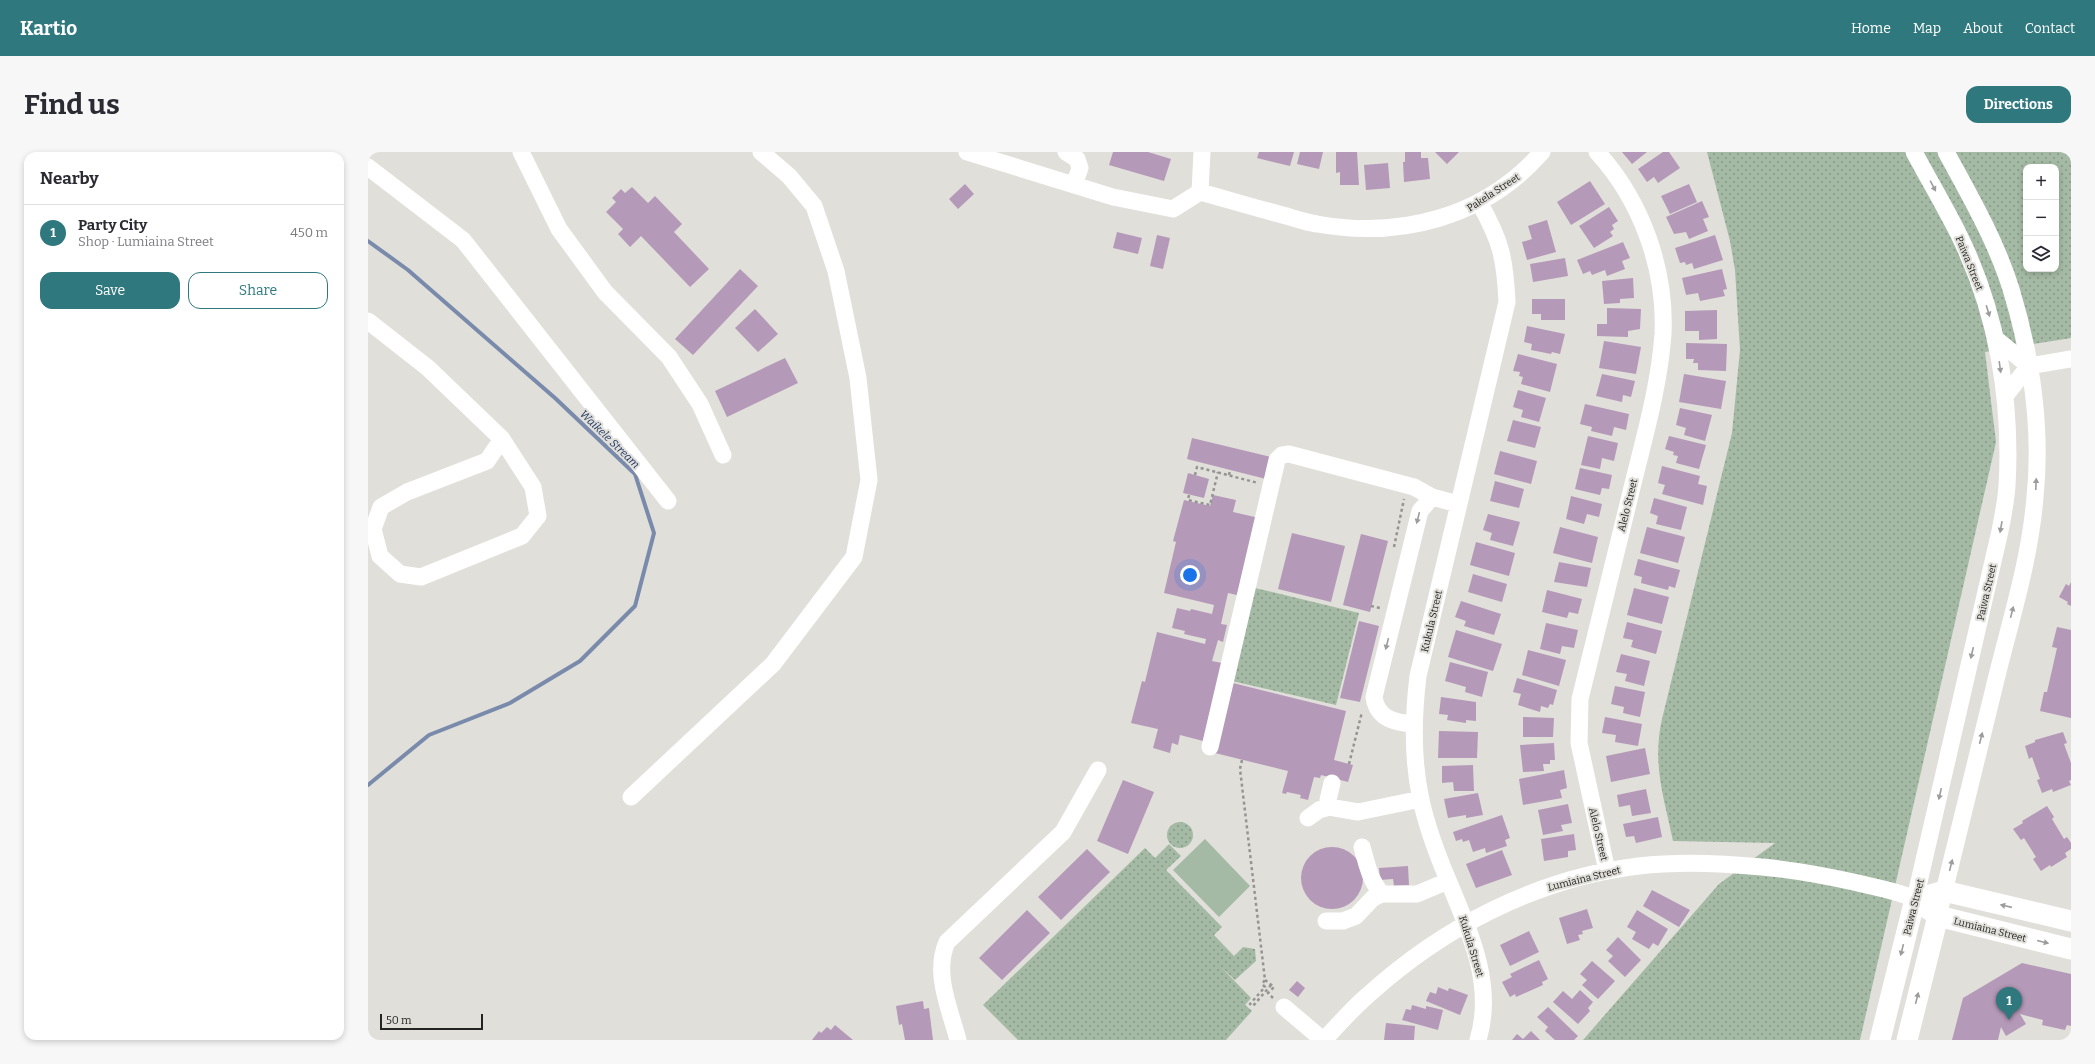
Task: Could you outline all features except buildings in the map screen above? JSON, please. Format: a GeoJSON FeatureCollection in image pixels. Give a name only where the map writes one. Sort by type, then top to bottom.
{"type":"FeatureCollection","features":[{"type":"Feature","properties":{"kind":"main road"},"geometry":{"type":"LineString","coordinates":[[1915,899],[1944,891],[2071,922]]}},
{"type":"Feature","properties":{"kind":"main road","name":"Lumiaina Street"},"geometry":{"type":"LineString","coordinates":[[1915,899],[1938,916],[2071,949]]}},
{"type":"Feature","properties":{"kind":"main road","name":"Paiwa Street"},"geometry":{"type":"LineString","coordinates":[[1880,1040],[1915,899]]}},
{"type":"Feature","properties":{"kind":"main road"},"geometry":{"type":"LineString","coordinates":[[1907,1040],[1938,916]]}},
{"type":"Feature","properties":{"kind":"street"},"geometry":{"type":"LineString","coordinates":[[521,152],[559,229],[605,292],[669,357],[700,404],[723,455]]}},
{"type":"Feature","properties":{"kind":"street"},"geometry":{"type":"LineString","coordinates":[[631,796],[773,664],[854,556],[869,480],[858,378],[836,271],[814,206],[789,176],[760,152]]}},
{"type":"Feature","properties":{"kind":"street"},"geometry":{"type":"LineString","coordinates":[[967,152],[1113,197],[1173,209],[1200,192],[1202,152]]}},
{"type":"Feature","properties":{"kind":"street"},"geometry":{"type":"LineString","coordinates":[[1066,152],[1077,159],[1080,168],[1074,186]]}},
{"type":"Feature","properties":{"kind":"street","name":"Pakela Street"},"geometry":{"type":"LineString","coordinates":[[1200,192],[1316,224],[1363,228],[1392,227],[1431,221],[1465,210],[1517,177],[1542,152]]}},
{"type":"Feature","properties":{"kind":"street","name":"Alelo Street"},"geometry":{"type":"LineString","coordinates":[[1596,152],[1611,167],[1630,197],[1652,248],[1658,276],[1663,334],[1654,397],[1580,699],[1579,743],[1607,871]]}},
{"type":"Feature","properties":{"kind":"street","name":"Paiwa Street"},"geometry":{"type":"LineString","coordinates":[[1914,152],[1959,236],[1982,292],[1996,338],[2005,396],[2008,432],[2007,486],[2000,531],[1915,899]]}},
{"type":"Feature","properties":{"kind":"street"},"geometry":{"type":"LineString","coordinates":[[1938,916],[2030,531],[2036,497],[2037,455],[2034,407],[2029,366],[2010,287],[1974,202],[1946,152]]}},
{"type":"Feature","properties":{"kind":"street"},"geometry":{"type":"LineString","coordinates":[[368,167],[463,240],[668,501]]}},
{"type":"Feature","properties":{"kind":"street","name":"Kukula Street"},"geometry":{"type":"LineString","coordinates":[[1478,1040],[1484,1015],[1484,988],[1480,966],[1457,898],[1448,881],[1431,835],[1421,799],[1416,766],[1414,724],[1418,676],[1507,302],[1503,254],[1491,223],[1479,202]]}},
{"type":"Feature","properties":{"kind":"street"},"geometry":{"type":"LineString","coordinates":[[368,321],[428,368],[502,439],[533,486],[538,516],[522,536],[421,577],[400,574],[380,556],[373,529],[381,507],[407,492],[487,461],[502,439]]}},
{"type":"Feature","properties":{"kind":"street"},"geometry":{"type":"LineString","coordinates":[[1996,338],[2029,366]]}},
{"type":"Feature","properties":{"kind":"street"},"geometry":{"type":"LineString","coordinates":[[2005,396],[2029,366],[2071,360]]}},
{"type":"Feature","properties":{"kind":"street"},"geometry":{"type":"LineString","coordinates":[[1210,747],[1277,460],[1282,455],[1290,454],[1414,487],[1432,497],[1458,504]]}},
{"type":"Feature","properties":{"kind":"street"},"geometry":{"type":"LineString","coordinates":[[1414,724],[1404,724],[1384,717],[1375,705],[1374,697],[1420,510],[1432,497]]}},
{"type":"Feature","properties":{"kind":"street"},"geometry":{"type":"LineString","coordinates":[[958,1040],[941,976],[941,962],[947,942],[1063,832],[1098,770]]}},
{"type":"Feature","properties":{"kind":"street"},"geometry":{"type":"LineString","coordinates":[[1329,807],[1328,800],[1332,783]]}},
{"type":"Feature","properties":{"kind":"street"},"geometry":{"type":"LineString","coordinates":[[1308,818],[1319,810],[1329,807],[1358,812],[1421,799]]}},
{"type":"Feature","properties":{"kind":"street"},"geometry":{"type":"LineString","coordinates":[[1362,847],[1369,873],[1376,887],[1382,894]]}},
{"type":"Feature","properties":{"kind":"street","name":"Lumiaina Street"},"geometry":{"type":"LineString","coordinates":[[1323,1040],[1367,996],[1421,952],[1466,923],[1493,908],[1547,887],[1607,871],[1639,866],[1690,863],[1781,869],[1810,873],[1900,893],[1915,899]]}},
{"type":"Feature","properties":{"kind":"street"},"geometry":{"type":"LineString","coordinates":[[1326,921],[1343,921],[1356,916],[1374,898],[1382,894],[1417,894],[1448,881]]}},
{"type":"Feature","properties":{"kind":"street"},"geometry":{"type":"LineString","coordinates":[[1284,1007],[1323,1040]]}},
{"type":"Feature","properties":{"kind":"path"},"geometry":{"type":"LineString","coordinates":[[1200,468],[1201,463]]}},
{"type":"Feature","properties":{"kind":"path"},"geometry":{"type":"LineString","coordinates":[[1195,475],[1197,467],[1263,484]]}},
{"type":"Feature","properties":{"kind":"path"},"geometry":{"type":"LineString","coordinates":[[1229,475],[1230,470]]}},
{"type":"Feature","properties":{"kind":"path"},"geometry":{"type":"LineString","coordinates":[[1189,495],[1188,500],[1210,505],[1218,472]]}},
{"type":"Feature","properties":{"kind":"path"},"geometry":{"type":"LineString","coordinates":[[1393,551],[1405,494]]}},
{"type":"Feature","properties":{"kind":"path"},"geometry":{"type":"LineString","coordinates":[[1378,614],[1382,601]]}},
{"type":"Feature","properties":{"kind":"path"},"geometry":{"type":"LineString","coordinates":[[1371,606],[1380,608]]}},
{"type":"Feature","properties":{"kind":"path"},"geometry":{"type":"LineString","coordinates":[[1349,764],[1362,711],[1360,707]]}},
{"type":"Feature","properties":{"kind":"path"},"geometry":{"type":"LineString","coordinates":[[1242,760],[1240,769],[1266,980],[1271,985],[1253,1006],[1250,1004],[1265,987],[1262,984],[1266,980]]}},
{"type":"Feature","properties":{"kind":"green space"},"geometry":{"type":"Polygon","coordinates":[[[1707,152],[2071,152],[2071,338],[1985,352],[1996,442],[1860,1040],[1583,1040],[1719,884],[1775,843],[1673,841],[1660,781],[1658,751],[1662,719],[1732,433],[1740,350],[1735,270],[1730,241],[1707,152]]]}},
{"type":"Feature","properties":{"kind":"green space"},"geometry":{"type":"Polygon","coordinates":[[[1255,588],[1359,613],[1336,705],[1232,681],[1255,588]]]}},
{"type":"Feature","properties":{"kind":"green space"},"geometry":{"type":"Polygon","coordinates":[[[1180,822],[1189,826],[1193,835],[1189,844],[1180,848],[1171,844],[1167,835],[1171,826],[1180,822]]]}},
{"type":"Feature","properties":{"kind":"green space"},"geometry":{"type":"Polygon","coordinates":[[[1205,839],[1250,886],[1219,917],[1173,870],[1205,839]]]}},
{"type":"Feature","properties":{"kind":"green space"},"geometry":{"type":"Polygon","coordinates":[[[1169,844],[1181,856],[1166,870],[1222,927],[1214,935],[1234,956],[1243,947],[1255,949],[1256,961],[1235,980],[1221,967],[1251,998],[1245,1005],[1252,1011],[1226,1040],[1018,1040],[983,1005],[1145,848],[1155,858],[1169,844]]]}},
{"type":"Feature","properties":{"kind":"waterway","name":"Waikele Stream"},"geometry":{"type":"LineString","coordinates":[[368,241],[408,270],[555,398],[635,474],[654,533],[635,606],[580,661],[510,703],[429,735],[368,785]]}},
{"type":"Feature","properties":{"kind":"place","name":"Party City"},"geometry":{"type":"Point","coordinates":[2009,1020]}}]}
